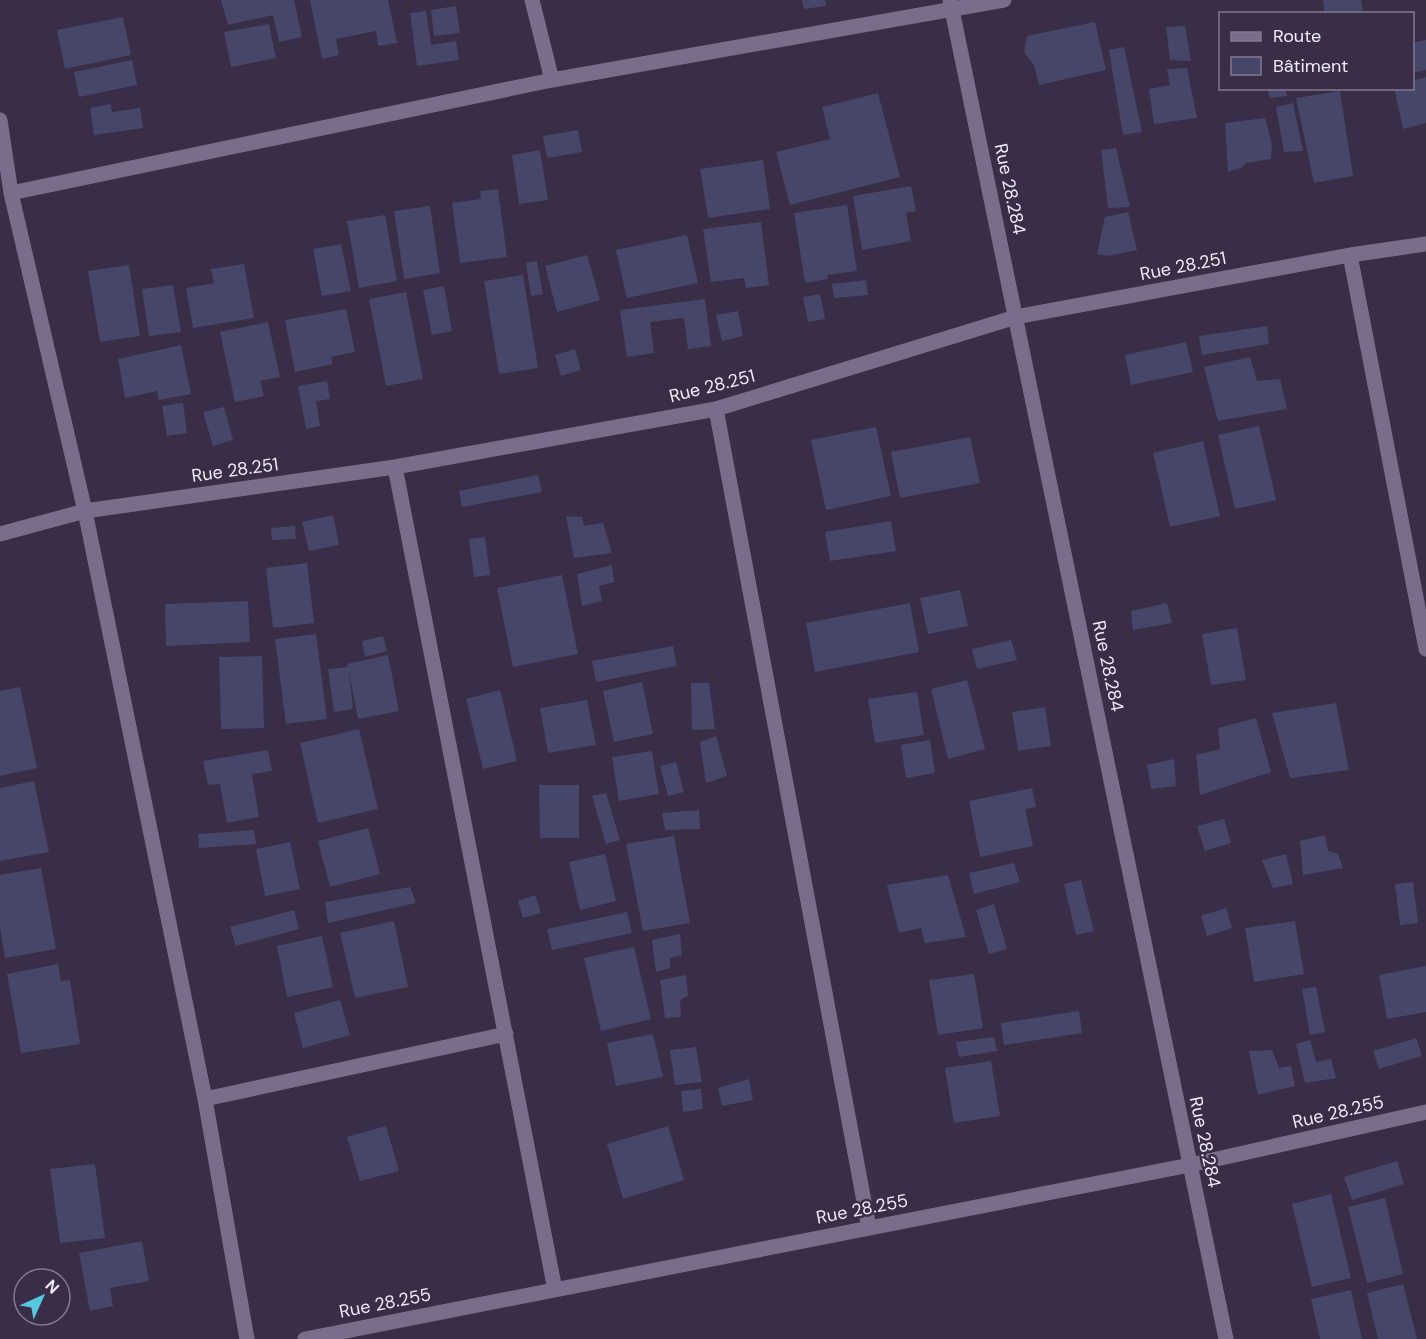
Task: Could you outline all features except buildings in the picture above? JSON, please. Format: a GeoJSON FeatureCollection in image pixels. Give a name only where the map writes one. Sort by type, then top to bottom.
{"type":"FeatureCollection","features":[{"type":"Feature","properties":{"kind":"street"},"geometry":{"type":"LineString","coordinates":[[532,0],[552,80]]}},
{"type":"Feature","properties":{"kind":"street"},"geometry":{"type":"LineString","coordinates":[[12,193],[552,80],[951,5],[1004,0]]}},
{"type":"Feature","properties":{"kind":"street","name":"Rue 28.284"},"geometry":{"type":"LineString","coordinates":[[951,5],[1226,1339]]}},
{"type":"Feature","properties":{"kind":"street"},"geometry":{"type":"LineString","coordinates":[[0,120],[12,193],[85,512],[205,1099],[247,1339]]}},
{"type":"Feature","properties":{"kind":"street","name":"Rue 28.251"},"geometry":{"type":"LineString","coordinates":[[0,534],[85,512],[395,466],[716,409],[1016,317],[1350,255],[1426,244]]}},
{"type":"Feature","properties":{"kind":"street"},"geometry":{"type":"LineString","coordinates":[[1350,255],[1426,649]]}},
{"type":"Feature","properties":{"kind":"street"},"geometry":{"type":"LineString","coordinates":[[716,409],[869,1228]]}},
{"type":"Feature","properties":{"kind":"street"},"geometry":{"type":"LineString","coordinates":[[395,466],[555,1290]]}},
{"type":"Feature","properties":{"kind":"street"},"geometry":{"type":"LineString","coordinates":[[205,1099],[506,1034]]}},
{"type":"Feature","properties":{"kind":"street","name":"Rue 28.255"},"geometry":{"type":"LineString","coordinates":[[305,1339],[1190,1165],[1426,1112]]}}]}
